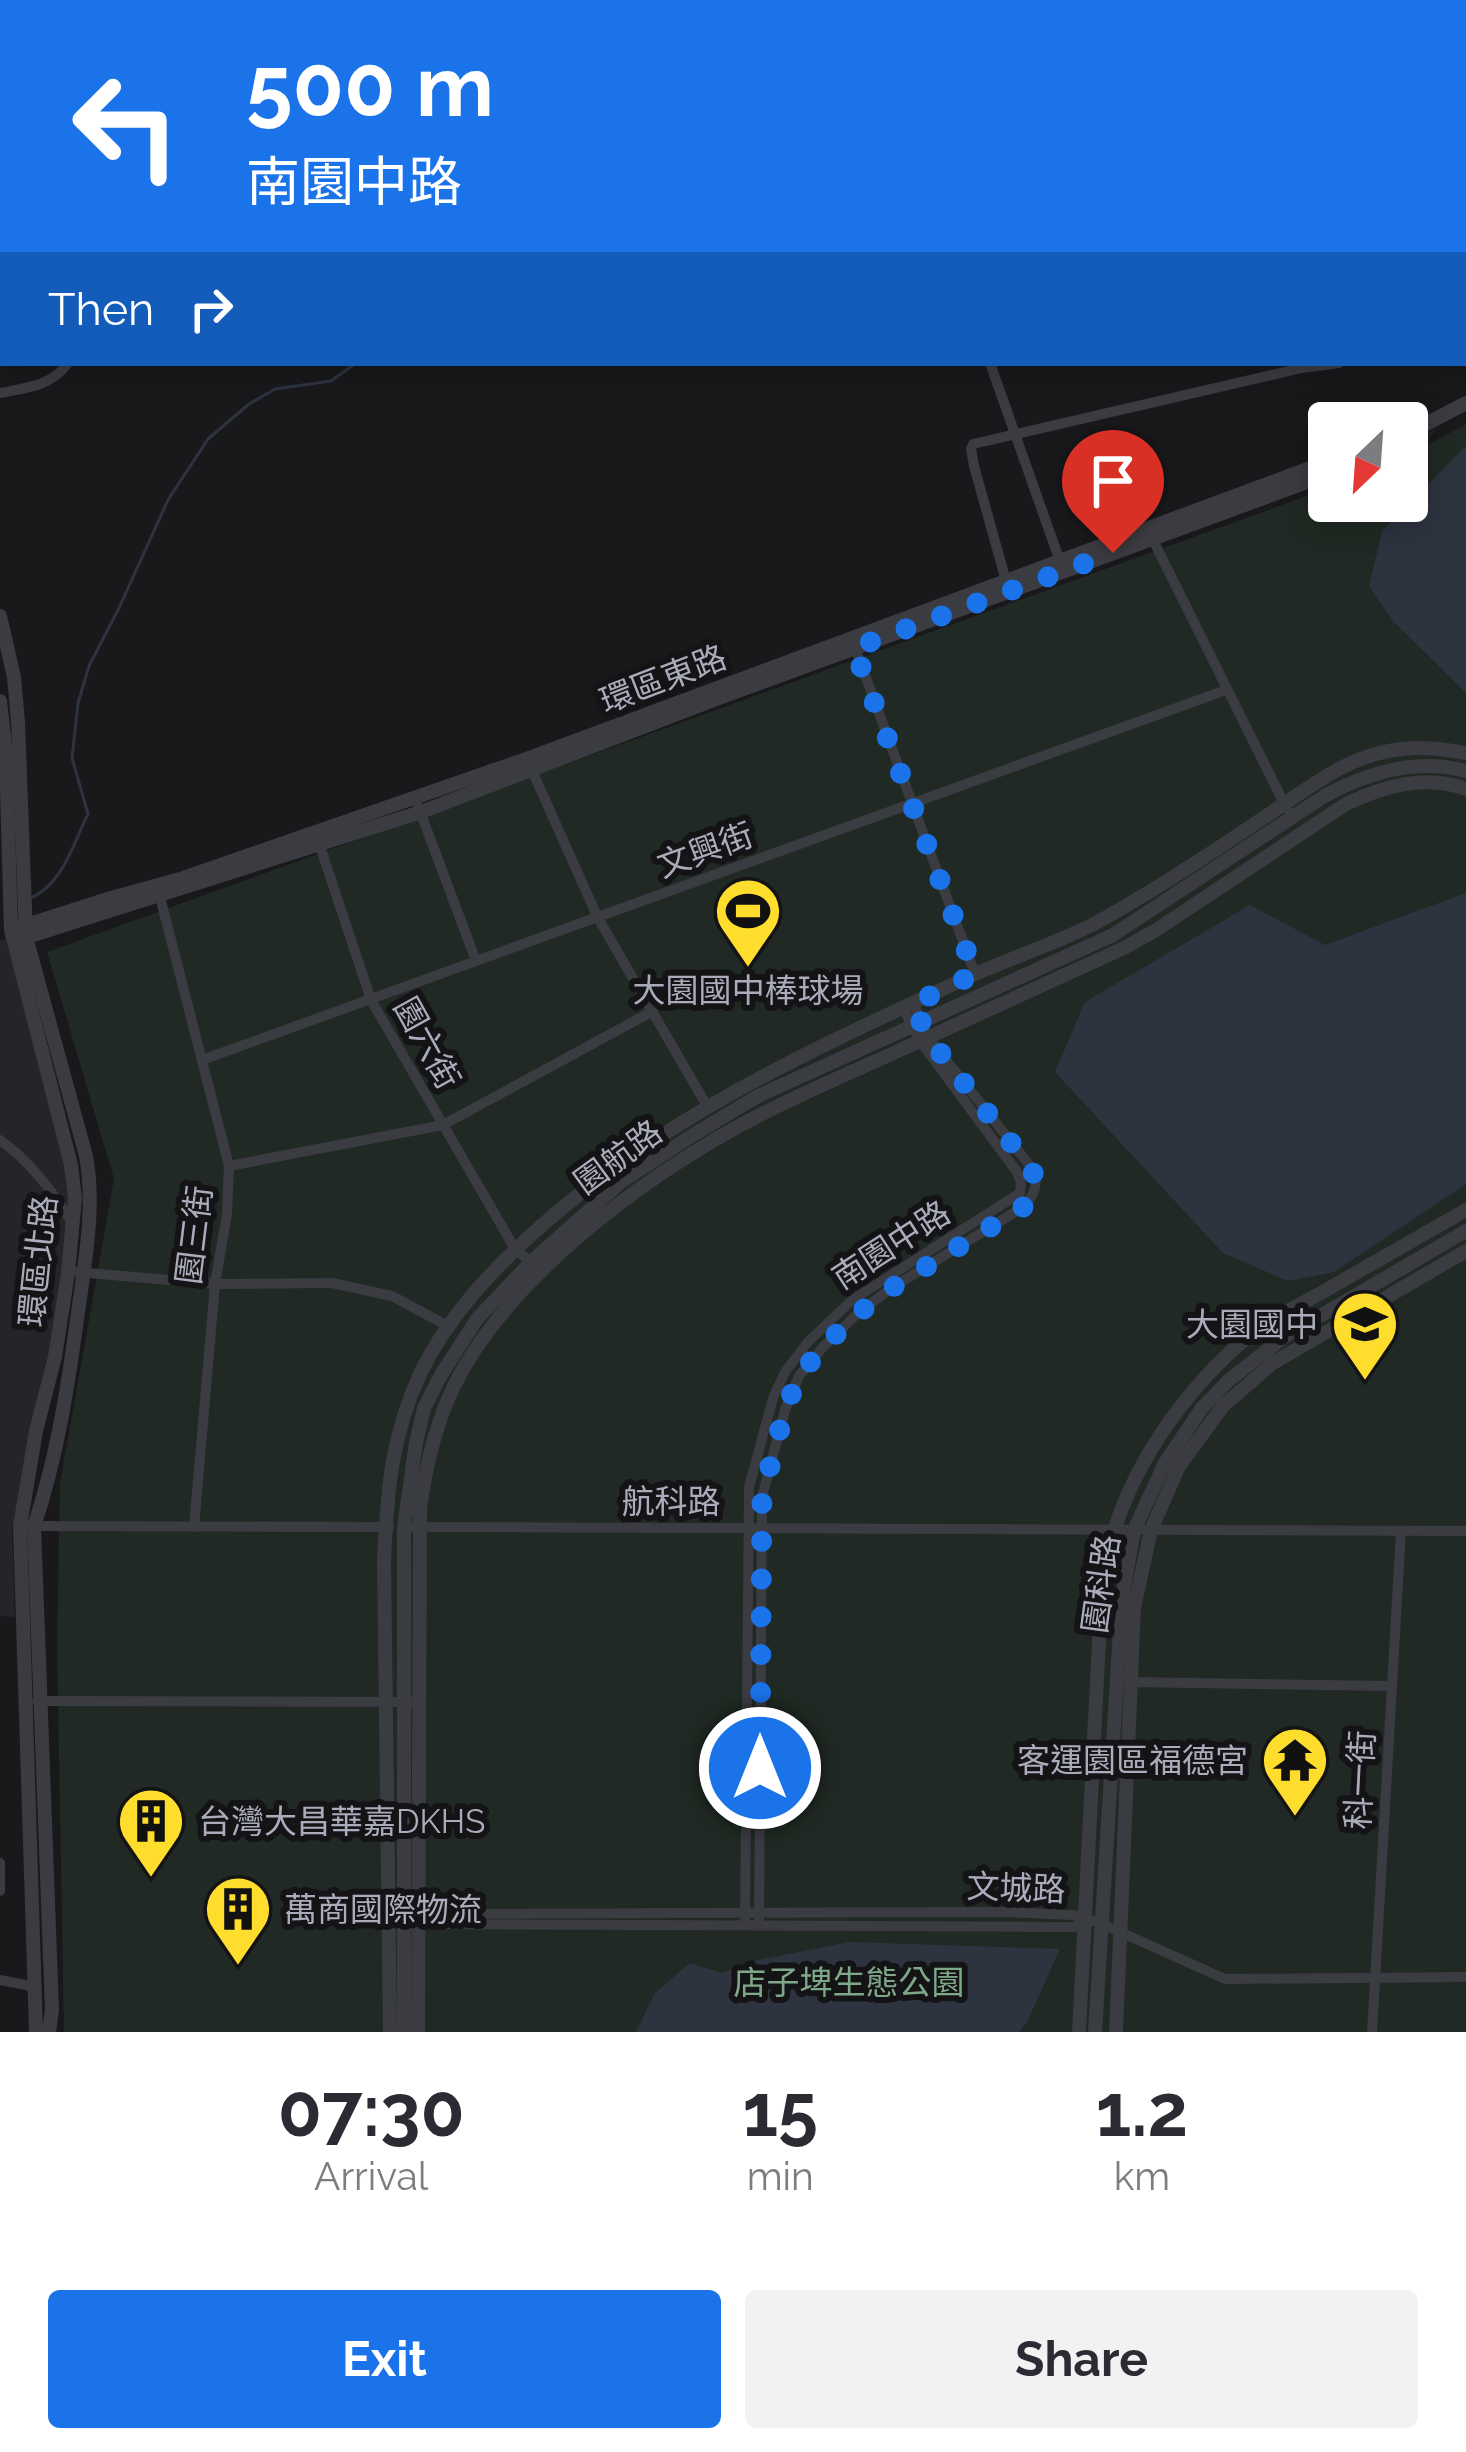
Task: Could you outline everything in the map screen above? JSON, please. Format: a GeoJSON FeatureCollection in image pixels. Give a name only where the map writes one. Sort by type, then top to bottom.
{"type":"FeatureCollection","features":[{"type":"Feature","properties":{"kind":"street"},"geometry":{"type":"LineString","coordinates":[[0,393],[37,386],[66,366]]}},
{"type":"Feature","properties":{"kind":"street"},"geometry":{"type":"LineString","coordinates":[[991,366],[1061,566]]}},
{"type":"Feature","properties":{"kind":"street"},"geometry":{"type":"LineString","coordinates":[[1006,581],[971,449],[974,444],[1317,366]]}},
{"type":"Feature","properties":{"kind":"street"},"geometry":{"type":"LineString","coordinates":[[1428,413],[1466,393]]}},
{"type":"Feature","properties":{"kind":"street"},"geometry":{"type":"LineString","coordinates":[[1428,423],[1466,403]]}},
{"type":"Feature","properties":{"kind":"street","name":"環區東路"},"geometry":{"type":"LineString","coordinates":[[1150,534],[1308,470]]}},
{"type":"Feature","properties":{"kind":"street","name":"環區東路"},"geometry":{"type":"LineString","coordinates":[[317,837],[421,812],[529,764],[854,642],[1308,481]]}},
{"type":"Feature","properties":{"kind":"street"},"geometry":{"type":"LineString","coordinates":[[1150,534],[1288,811]]}},
{"type":"Feature","properties":{"kind":"street","name":"環區東路"},"geometry":{"type":"LineString","coordinates":[[854,642],[1006,581],[1061,566]]}},
{"type":"Feature","properties":{"kind":"street"},"geometry":{"type":"LineString","coordinates":[[0,616],[14,676],[18,722],[17,903]]}},
{"type":"Feature","properties":{"kind":"street"},"geometry":{"type":"LineString","coordinates":[[854,642],[975,974]]}},
{"type":"Feature","properties":{"kind":"street","name":"文興街"},"geometry":{"type":"LineString","coordinates":[[202,1060],[1226,690]]}},
{"type":"Feature","properties":{"kind":"street"},"geometry":{"type":"LineString","coordinates":[[0,701],[19,933]]}},
{"type":"Feature","properties":{"kind":"street"},"geometry":{"type":"LineString","coordinates":[[34,1701],[402,1702],[386,1527],[396,1441],[418,1378],[448,1326],[515,1249],[628,1155],[707,1106],[762,1074],[1109,916],[1288,811],[1342,765],[1397,749],[1466,753]]}},
{"type":"Feature","properties":{"kind":"street"},"geometry":{"type":"LineString","coordinates":[[529,764],[598,917],[707,1106]]}},
{"type":"Feature","properties":{"kind":"street","name":"環區東路"},"geometry":{"type":"LineString","coordinates":[[19,933],[317,837],[414,796],[529,764]]}},
{"type":"Feature","properties":{"kind":"street","name":"園航路"},"geometry":{"type":"LineString","coordinates":[[404,2032],[402,1702],[416,1443],[424,1408],[477,1319],[530,1262],[621,1182],[758,1096],[1113,935],[1288,811],[1357,779],[1423,765],[1466,771]]}},
{"type":"Feature","properties":{"kind":"street"},"geometry":{"type":"LineString","coordinates":[[411,1527],[429,1451],[470,1358],[503,1313],[549,1265],[620,1205],[699,1150],[772,1109],[1124,948],[1360,797],[1426,782],[1466,789]]}},
{"type":"Feature","properties":{"kind":"street"},"geometry":{"type":"LineString","coordinates":[[414,796],[476,961]]}},
{"type":"Feature","properties":{"kind":"street","name":"園六街"},"geometry":{"type":"LineString","coordinates":[[317,837],[371,1000],[515,1249],[530,1262]]}},
{"type":"Feature","properties":{"kind":"street","name":"園三街"},"geometry":{"type":"LineString","coordinates":[[158,890],[229,1166],[194,1527]]}},
{"type":"Feature","properties":{"kind":"street","name":"環區北路"},"geometry":{"type":"LineString","coordinates":[[19,933],[71,1165],[76,1272]]}},
{"type":"Feature","properties":{"kind":"street","name":"環區北路"},"geometry":{"type":"LineString","coordinates":[[19,933],[92,1186],[36,1431],[27,1526],[52,2010],[49,2032]]}},
{"type":"Feature","properties":{"kind":"street","name":"南園中路"},"geometry":{"type":"LineString","coordinates":[[752,1918],[748,1487],[764,1425],[785,1372],[852,1300],[1020,1193],[1022,1184],[924,1039],[908,1006]]}},
{"type":"Feature","properties":{"kind":"street"},"geometry":{"type":"LineString","coordinates":[[229,1166],[442,1125],[651,1012]]}},
{"type":"Feature","properties":{"kind":"street","name":"南園中路"},"geometry":{"type":"LineString","coordinates":[[752,1918],[762,1497],[785,1410],[799,1376],[856,1315],[1023,1207],[1036,1187],[1030,1167],[924,1039]]}},
{"type":"Feature","properties":{"kind":"street"},"geometry":{"type":"LineString","coordinates":[[0,1140],[47,1184],[72,1222]]}},
{"type":"Feature","properties":{"kind":"street"},"geometry":{"type":"LineString","coordinates":[[1079,2032],[1093,1921],[1100,1622],[1114,1530],[1150,1452],[1207,1375],[1252,1334],[1466,1210]]}},
{"type":"Feature","properties":{"kind":"street","name":"園科路"},"geometry":{"type":"LineString","coordinates":[[1095,2032],[1093,1921],[1122,1598],[1134,1530],[1182,1435],[1228,1381],[1284,1337],[1466,1231]]}},
{"type":"Feature","properties":{"kind":"street"},"geometry":{"type":"LineString","coordinates":[[1116,2032],[1134,1608],[1151,1530],[1179,1466],[1223,1406],[1273,1364],[1466,1252]]}},
{"type":"Feature","properties":{"kind":"street"},"geometry":{"type":"LineString","coordinates":[[76,1272],[215,1284],[332,1283],[392,1296],[448,1326]]}},
{"type":"Feature","properties":{"kind":"street","name":"航科路"},"geometry":{"type":"LineString","coordinates":[[27,1526],[1466,1531]]}},
{"type":"Feature","properties":{"kind":"street","name":"科一街"},"geometry":{"type":"LineString","coordinates":[[1372,2032],[1400,1531]]}},
{"type":"Feature","properties":{"kind":"street"},"geometry":{"type":"LineString","coordinates":[[1129,1682],[1392,1686]]}},
{"type":"Feature","properties":{"kind":"street","name":"環區北路"},"geometry":{"type":"LineString","coordinates":[[34,1701],[36,2032]]}},
{"type":"Feature","properties":{"kind":"street"},"geometry":{"type":"LineString","coordinates":[[0,1863],[0,1891]]}},
{"type":"Feature","properties":{"kind":"street"},"geometry":{"type":"LineString","coordinates":[[390,2032],[404,1918]]}},
{"type":"Feature","properties":{"kind":"street"},"geometry":{"type":"LineString","coordinates":[[404,1918],[418,2032]]}},
{"type":"Feature","properties":{"kind":"street","name":"文城路"},"geometry":{"type":"LineString","coordinates":[[404,1918],[752,1918],[1074,1927],[1093,1921]]}},
{"type":"Feature","properties":{"kind":"street"},"geometry":{"type":"LineString","coordinates":[[1093,1921],[1225,1979],[1466,1977]]}},
{"type":"Feature","properties":{"kind":"street"},"geometry":{"type":"LineString","coordinates":[[0,1980],[36,1987]]}},
{"type":"Feature","properties":{"kind":"shaded area"},"geometry":{"type":"Polygon","coordinates":[[[6,939],[66,1162],[70,1210],[0,1139],[0,940],[6,939]]]}},
{"type":"Feature","properties":{"kind":"shaded area"},"geometry":{"type":"Polygon","coordinates":[[[0,1142],[20,1156],[69,1223],[49,1359],[12,1530],[15,1617],[0,1616],[0,1142]]]}},
{"type":"Feature","properties":{"kind":"green space"},"geometry":{"type":"Polygon","coordinates":[[[1466,424],[1466,2032],[64,2032],[57,1646],[60,1483],[114,1179],[47,952],[1308,496],[1308,522],[1428,522],[1428,444],[1466,424]]]}},
{"type":"Feature","properties":{"kind":"water"},"geometry":{"type":"Polygon","coordinates":[[[1466,446],[1466,693],[1393,621],[1369,586],[1382,531],[1391,522],[1428,522],[1428,484],[1466,446]]]}},
{"type":"Feature","properties":{"kind":"water"},"geometry":{"type":"Polygon","coordinates":[[[1466,893],[1466,1184],[1334,1272],[1288,1281],[1223,1253],[1055,1072],[1085,1002],[1250,905],[1325,945],[1466,893]]]}},
{"type":"Feature","properties":{"kind":"water","name":"店子埤生態公園"},"geometry":{"type":"Polygon","coordinates":[[[849,1942],[1060,1949],[1019,2032],[636,2032],[655,1993],[690,1963],[722,1973],[758,1960],[849,1942]]]}},
{"type":"Feature","properties":{"kind":"waterway"},"geometry":{"type":"LineString","coordinates":[[28,899],[58,875],[88,814],[72,758],[78,703],[89,666],[168,500],[208,439],[249,404],[275,389],[331,381],[352,366]]}},
{"type":"Feature","properties":{"kind":"place","name":"大園國中棒球場"},"geometry":{"type":"Point","coordinates":[748,970]}},
{"type":"Feature","properties":{"kind":"place","name":"大園國中"},"geometry":{"type":"Point","coordinates":[1365,1383]}},
{"type":"Feature","properties":{"kind":"place","name":"客運園區福德宮"},"geometry":{"type":"Point","coordinates":[1295,1819]}},
{"type":"Feature","properties":{"kind":"place","name":"台灣大昌華嘉DKHS"},"geometry":{"type":"Point","coordinates":[151,1880]}},
{"type":"Feature","properties":{"kind":"place","name":"萬商國際物流"},"geometry":{"type":"Point","coordinates":[238,1968]}},
{"type":"Feature","properties":{"kind":"route"},"geometry":{"type":"LineString","coordinates":[[760,1768],[762,1497],[799,1376],[856,1315],[1023,1207],[1036,1187],[1030,1167],[928,1037],[913,1004],[975,974],[854,648],[1113,553]]}}]}
